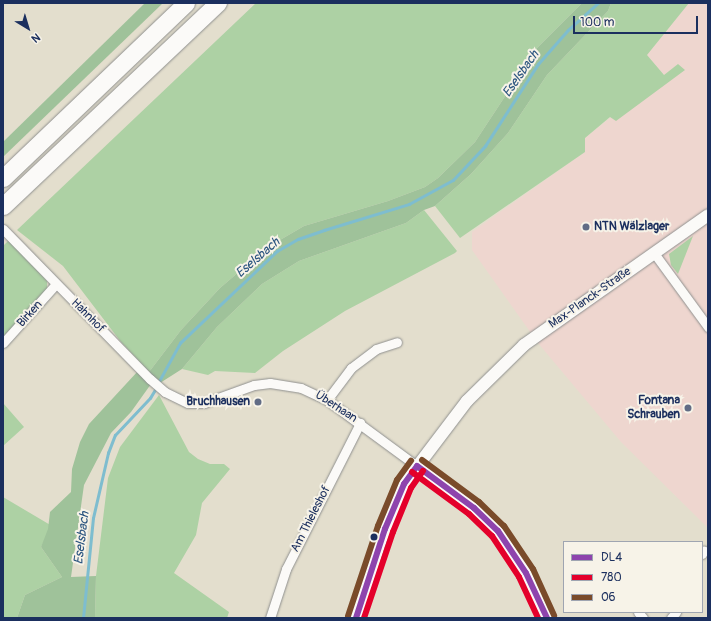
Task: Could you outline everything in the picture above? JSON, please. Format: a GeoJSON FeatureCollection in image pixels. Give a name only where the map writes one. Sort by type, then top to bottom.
{"type":"FeatureCollection","features":[{"type":"Feature","properties":{"kind":"highway"},"geometry":{"type":"LineString","coordinates":[[3,178],[186,3]]}},
{"type":"Feature","properties":{"kind":"highway"},"geometry":{"type":"LineString","coordinates":[[3,206],[218,3]]}},
{"type":"Feature","properties":{"kind":"street","name":"Max-Planck-Straße"},"geometry":{"type":"LineString","coordinates":[[356,618],[385,529],[404,484],[456,414],[508,358],[708,215]]}},
{"type":"Feature","properties":{"kind":"street","name":"Hahnhof"},"geometry":{"type":"LineString","coordinates":[[3,229],[157,386]]}},
{"type":"Feature","properties":{"kind":"street"},"geometry":{"type":"LineString","coordinates":[[654,253],[708,326]]}},
{"type":"Feature","properties":{"kind":"street","name":"Birken"},"geometry":{"type":"LineString","coordinates":[[3,343],[56,284]]}},
{"type":"Feature","properties":{"kind":"street"},"geometry":{"type":"LineString","coordinates":[[327,400],[351,368],[376,348],[397,342]]}},
{"type":"Feature","properties":{"kind":"street","name":"Überhaan"},"geometry":{"type":"LineString","coordinates":[[157,386],[188,403],[204,403],[229,393],[270,383],[301,388],[327,400],[417,466]]}},
{"type":"Feature","properties":{"kind":"street","name":"Am Thieleshof"},"geometry":{"type":"LineString","coordinates":[[270,618],[286,569],[360,423]]}},
{"type":"Feature","properties":{"kind":"street"},"geometry":{"type":"LineString","coordinates":[[417,466],[474,508],[498,531],[526,573],[547,618]]}},
{"type":"Feature","properties":{"kind":"shaded area"},"geometry":{"type":"Polygon","coordinates":[[[689,3],[708,3],[708,528],[621,442],[538,343],[472,250],[472,232],[585,152],[585,138],[664,75],[647,55],[689,3]]]}},
{"type":"Feature","properties":{"kind":"green space"},"geometry":{"type":"Polygon","coordinates":[[[145,3],[163,3],[3,157],[3,142],[145,3]]]}},
{"type":"Feature","properties":{"kind":"green space"},"geometry":{"type":"Polygon","coordinates":[[[256,3],[582,3],[536,49],[475,142],[438,178],[425,187],[388,201],[304,226],[268,247],[220,288],[181,330],[149,372],[121,342],[63,266],[17,230],[256,3]]]}},
{"type":"Feature","properties":{"kind":"green space"},"geometry":{"type":"Polygon","coordinates":[[[582,3],[611,3],[608,11],[547,75],[508,133],[471,174],[435,206],[424,210],[406,223],[299,261],[262,284],[217,327],[182,369],[160,383],[149,372],[181,330],[220,288],[268,247],[304,226],[388,201],[425,187],[438,178],[475,142],[536,49],[582,3]]]}},
{"type":"Feature","properties":{"kind":"green space"},"geometry":{"type":"Polygon","coordinates":[[[611,3],[689,3],[647,55],[664,75],[678,64],[685,70],[616,121],[610,117],[585,138],[585,152],[460,238],[435,206],[471,174],[508,133],[547,75],[608,11],[611,3]]]}},
{"type":"Feature","properties":{"kind":"green space"},"geometry":{"type":"Polygon","coordinates":[[[424,210],[457,251],[455,253],[345,311],[283,351],[255,373],[215,371],[208,375],[182,369],[217,327],[262,284],[299,261],[406,223],[424,210]]]}},
{"type":"Feature","properties":{"kind":"green space"},"geometry":{"type":"Polygon","coordinates":[[[693,236],[678,274],[671,265],[669,254],[693,236]]]}},
{"type":"Feature","properties":{"kind":"green space"},"geometry":{"type":"Polygon","coordinates":[[[9,240],[47,281],[47,290],[3,338],[3,246],[9,240]]]}},
{"type":"Feature","properties":{"kind":"green space"},"geometry":{"type":"Polygon","coordinates":[[[138,371],[151,384],[131,412],[111,433],[84,485],[71,577],[96,576],[95,618],[17,618],[25,595],[62,577],[41,547],[48,529],[50,512],[71,492],[72,469],[80,442],[89,424],[138,371]]]}},
{"type":"Feature","properties":{"kind":"green space"},"geometry":{"type":"Polygon","coordinates":[[[159,395],[189,452],[198,459],[210,464],[224,464],[230,469],[202,503],[196,535],[174,573],[229,612],[227,618],[95,618],[96,576],[108,478],[120,447],[159,395]]]}},
{"type":"Feature","properties":{"kind":"green space"},"geometry":{"type":"Polygon","coordinates":[[[3,403],[24,427],[3,446],[3,403]]]}},
{"type":"Feature","properties":{"kind":"green space"},"geometry":{"type":"Polygon","coordinates":[[[3,497],[52,526],[41,547],[62,577],[25,595],[17,618],[3,618],[3,497]]]}},
{"type":"Feature","properties":{"kind":"waterway","name":"Eselsbach"},"geometry":{"type":"LineString","coordinates":[[158,383],[180,343],[277,251],[298,239],[409,204],[453,180],[485,146],[538,64],[568,30],[598,3]]}},
{"type":"Feature","properties":{"kind":"waterway","name":"Eselsbach"},"geometry":{"type":"LineString","coordinates":[[83,618],[93,518],[108,453],[115,435],[150,398],[156,388]]}},
{"type":"Feature","properties":{"kind":"transit line","name":"O6"},"geometry":{"type":"LineString","coordinates":[[422,460],[479,502],[504,526],[533,569],[554,615]]}},
{"type":"Feature","properties":{"kind":"transit line","name":"O6"},"geometry":{"type":"LineString","coordinates":[[348,616],[378,526],[397,480],[411,461]]}},
{"type":"Feature","properties":{"kind":"transit line","name":"DL4"},"geometry":{"type":"LineString","coordinates":[[417,466],[474,508],[498,531],[526,573],[547,618]]}},
{"type":"Feature","properties":{"kind":"transit line","name":"DL4"},"geometry":{"type":"LineString","coordinates":[[356,618],[385,529],[404,484],[417,466]]}},
{"type":"Feature","properties":{"kind":"transit line","name":"780"},"geometry":{"type":"LineString","coordinates":[[364,618],[393,532],[411,488],[423,471]]}},
{"type":"Feature","properties":{"kind":"transit line","name":"780"},"geometry":{"type":"LineString","coordinates":[[412,472],[469,514],[492,536],[519,577],[538,618]]}},
{"type":"Feature","properties":{"kind":"place","name":"NTN Wälzlager"},"geometry":{"type":"Point","coordinates":[586,227]}},
{"type":"Feature","properties":{"kind":"place","name":"Bruchhausen"},"geometry":{"type":"Point","coordinates":[258,402]}},
{"type":"Feature","properties":{"kind":"place","name":"Fontana Schrauben"},"geometry":{"type":"Point","coordinates":[688,408]}}]}
